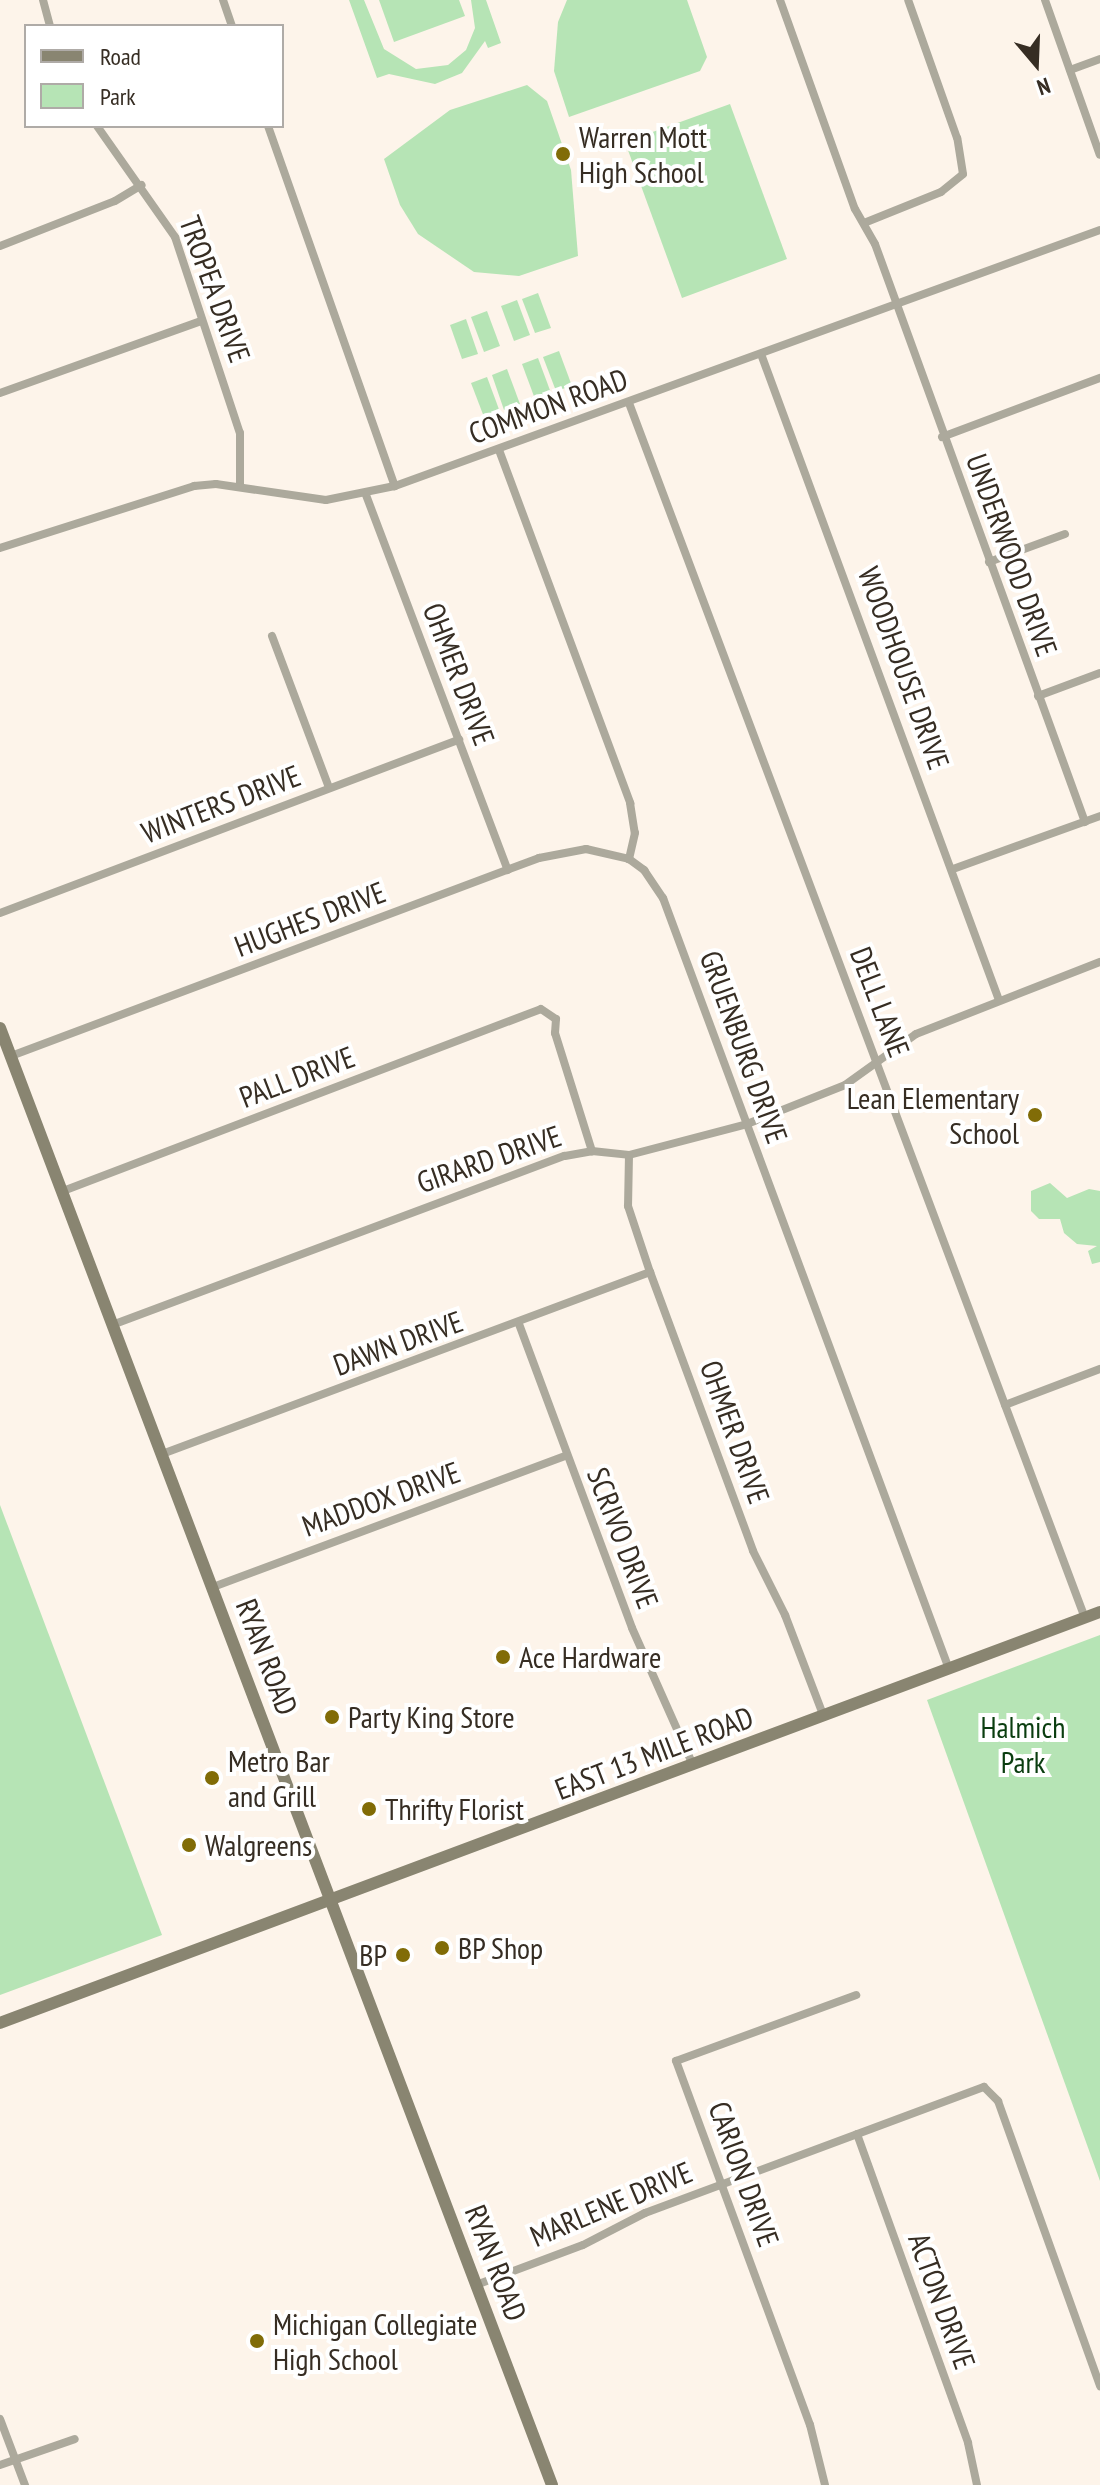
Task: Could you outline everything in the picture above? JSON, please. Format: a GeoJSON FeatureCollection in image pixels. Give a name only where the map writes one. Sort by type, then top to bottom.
{"type":"FeatureCollection","features":[{"type":"Feature","properties":{"kind":"main road","name":"RYAN ROAD"},"geometry":{"type":"LineString","coordinates":[[0,1028],[552,2485]]}},
{"type":"Feature","properties":{"kind":"main road","name":"EAST 13 MILE ROAD"},"geometry":{"type":"LineString","coordinates":[[0,2023],[1100,1612]]}},
{"type":"Feature","properties":{"kind":"street"},"geometry":{"type":"LineString","coordinates":[[43,0],[49,24]]}},
{"type":"Feature","properties":{"kind":"street"},"geometry":{"type":"LineString","coordinates":[[223,0],[231,24]]}},
{"type":"Feature","properties":{"kind":"street","name":"UNDERWOOD DRIVE"},"geometry":{"type":"LineString","coordinates":[[780,0],[1085,822]]}},
{"type":"Feature","properties":{"kind":"street"},"geometry":{"type":"LineString","coordinates":[[864,223],[941,192],[963,174],[957,138],[908,0]]}},
{"type":"Feature","properties":{"kind":"street"},"geometry":{"type":"LineString","coordinates":[[1045,0],[1100,155]]}},
{"type":"Feature","properties":{"kind":"street"},"geometry":{"type":"LineString","coordinates":[[1070,70],[1100,59]]}},
{"type":"Feature","properties":{"kind":"street","name":"TROPEA DRIVE"},"geometry":{"type":"LineString","coordinates":[[99,128],[142,185],[175,237],[240,433],[240,487]]}},
{"type":"Feature","properties":{"kind":"street"},"geometry":{"type":"LineString","coordinates":[[269,128],[395,486]]}},
{"type":"Feature","properties":{"kind":"street"},"geometry":{"type":"LineString","coordinates":[[0,246],[104,206],[142,185]]}},
{"type":"Feature","properties":{"kind":"street","name":"COMMON ROAD"},"geometry":{"type":"LineString","coordinates":[[0,548],[163,492],[216,484],[302,499],[366,495],[499,450],[1100,230]]}},
{"type":"Feature","properties":{"kind":"street"},"geometry":{"type":"LineString","coordinates":[[0,393],[201,321]]}},
{"type":"Feature","properties":{"kind":"street","name":"WOODHOUSE DRIVE"},"geometry":{"type":"LineString","coordinates":[[761,354],[999,1000]]}},
{"type":"Feature","properties":{"kind":"street"},"geometry":{"type":"LineString","coordinates":[[942,437],[1100,378]]}},
{"type":"Feature","properties":{"kind":"street","name":"DELL LANE"},"geometry":{"type":"LineString","coordinates":[[629,403],[1085,1618]]}},
{"type":"Feature","properties":{"kind":"street"},"geometry":{"type":"LineString","coordinates":[[499,450],[630,803],[635,833],[629,859]]}},
{"type":"Feature","properties":{"kind":"street","name":"OHMER DRIVE"},"geometry":{"type":"LineString","coordinates":[[366,495],[508,870]]}},
{"type":"Feature","properties":{"kind":"street"},"geometry":{"type":"LineString","coordinates":[[989,562],[1065,534]]}},
{"type":"Feature","properties":{"kind":"street"},"geometry":{"type":"LineString","coordinates":[[272,636],[329,788]]}},
{"type":"Feature","properties":{"kind":"street"},"geometry":{"type":"LineString","coordinates":[[1038,696],[1100,673]]}},
{"type":"Feature","properties":{"kind":"street","name":"WINTERS DRIVE"},"geometry":{"type":"LineString","coordinates":[[0,913],[459,740]]}},
{"type":"Feature","properties":{"kind":"street"},"geometry":{"type":"LineString","coordinates":[[953,869],[1100,816]]}},
{"type":"Feature","properties":{"kind":"street","name":"HUGHES DRIVE"},"geometry":{"type":"LineString","coordinates":[[11,1056],[564,851],[586,849],[629,859]]}},
{"type":"Feature","properties":{"kind":"street","name":"GRUENBURG DRIVE"},"geometry":{"type":"LineString","coordinates":[[629,859],[644,870],[663,898],[949,1669]]}},
{"type":"Feature","properties":{"kind":"street","name":"GIRARD DRIVE"},"geometry":{"type":"LineString","coordinates":[[112,1325],[458,1193],[592,1151],[629,1155],[747,1124],[845,1085],[916,1034],[1100,962]]}},
{"type":"Feature","properties":{"kind":"street","name":"PALL DRIVE"},"geometry":{"type":"LineString","coordinates":[[63,1191],[548,1011],[556,1019],[555,1033],[586,1118],[592,1151]]}},
{"type":"Feature","properties":{"kind":"street","name":"OHMER DRIVE"},"geometry":{"type":"LineString","coordinates":[[629,1155],[628,1206],[650,1272],[753,1551],[785,1615],[824,1717]]}},
{"type":"Feature","properties":{"kind":"street","name":"DAWN DRIVE"},"geometry":{"type":"LineString","coordinates":[[162,1454],[519,1324],[650,1272]]}},
{"type":"Feature","properties":{"kind":"street","name":"SCRIVO DRIVE"},"geometry":{"type":"LineString","coordinates":[[519,1324],[632,1628],[693,1765]]}},
{"type":"Feature","properties":{"kind":"street"},"geometry":{"type":"LineString","coordinates":[[1005,1405],[1100,1369]]}},
{"type":"Feature","properties":{"kind":"street","name":"MADDOX DRIVE"},"geometry":{"type":"LineString","coordinates":[[213,1587],[566,1456]]}},
{"type":"Feature","properties":{"kind":"street","name":"CARION DRIVE"},"geometry":{"type":"LineString","coordinates":[[825,2485],[810,2425],[676,2061],[856,1995]]}},
{"type":"Feature","properties":{"kind":"street","name":"MARLENE DRIVE"},"geometry":{"type":"LineString","coordinates":[[476,2285],[723,2184],[989,2088],[1100,2386]]}},
{"type":"Feature","properties":{"kind":"street","name":"ACTON DRIVE"},"geometry":{"type":"LineString","coordinates":[[857,2134],[968,2443],[977,2485]]}},
{"type":"Feature","properties":{"kind":"street"},"geometry":{"type":"LineString","coordinates":[[0,2419],[25,2485]]}},
{"type":"Feature","properties":{"kind":"street"},"geometry":{"type":"LineString","coordinates":[[0,2465],[75,2439]]}},
{"type":"Feature","properties":{"kind":"green space"},"geometry":{"type":"Polygon","coordinates":[[[349,0],[364,0],[384,49],[416,69],[448,65],[466,50],[475,28],[471,0],[486,0],[501,43],[488,48],[485,41],[462,73],[435,84],[389,74],[377,78],[349,0]]]}},
{"type":"Feature","properties":{"kind":"green space"},"geometry":{"type":"Polygon","coordinates":[[[379,0],[459,0],[465,16],[394,42],[379,0]]]}},
{"type":"Feature","properties":{"kind":"green space"},"geometry":{"type":"Polygon","coordinates":[[[567,0],[687,0],[707,57],[700,71],[569,117],[554,71],[558,22],[567,0]]]}},
{"type":"Feature","properties":{"kind":"green space"},"geometry":{"type":"Polygon","coordinates":[[[527,85],[547,101],[571,170],[578,256],[519,276],[474,272],[418,234],[400,205],[384,159],[450,110],[527,85]]]}},
{"type":"Feature","properties":{"kind":"green space"},"geometry":{"type":"Polygon","coordinates":[[[730,104],[787,259],[682,298],[625,142],[730,104]]]}},
{"type":"Feature","properties":{"kind":"green space"},"geometry":{"type":"Polygon","coordinates":[[[538,293],[551,328],[535,333],[522,299],[538,293]]]}},
{"type":"Feature","properties":{"kind":"green space"},"geometry":{"type":"Polygon","coordinates":[[[517,300],[530,335],[514,341],[501,306],[517,300]]]}},
{"type":"Feature","properties":{"kind":"green space"},"geometry":{"type":"Polygon","coordinates":[[[487,311],[500,346],[484,352],[471,317],[487,311]]]}},
{"type":"Feature","properties":{"kind":"green space"},"geometry":{"type":"Polygon","coordinates":[[[466,319],[478,354],[462,359],[450,325],[466,319]]]}},
{"type":"Feature","properties":{"kind":"green space"},"geometry":{"type":"Polygon","coordinates":[[[559,351],[572,386],[556,391],[543,357],[559,351]]]}},
{"type":"Feature","properties":{"kind":"green space"},"geometry":{"type":"Polygon","coordinates":[[[538,358],[551,393],[535,399],[522,364],[538,358]]]}},
{"type":"Feature","properties":{"kind":"green space"},"geometry":{"type":"Polygon","coordinates":[[[507,369],[520,404],[504,410],[492,375],[507,369]]]}},
{"type":"Feature","properties":{"kind":"green space"},"geometry":{"type":"Polygon","coordinates":[[[487,377],[500,412],[484,417],[471,383],[487,377]]]}},
{"type":"Feature","properties":{"kind":"green space"},"geometry":{"type":"Polygon","coordinates":[[[1050,1183],[1067,1198],[1089,1189],[1100,1191],[1100,1262],[1092,1264],[1088,1251],[1097,1246],[1077,1244],[1064,1233],[1060,1219],[1039,1219],[1031,1211],[1031,1191],[1050,1183]]]}},
{"type":"Feature","properties":{"kind":"green space"},"geometry":{"type":"Polygon","coordinates":[[[0,1505],[162,1935],[0,1995],[0,1505]]]}},
{"type":"Feature","properties":{"kind":"green space","name":"Halmich Park"},"geometry":{"type":"Polygon","coordinates":[[[1100,1635],[1100,2181],[927,1700],[1100,1635]]]}},
{"type":"Feature","properties":{"kind":"place","name":"Warren Mott High School"},"geometry":{"type":"Point","coordinates":[563,154]}},
{"type":"Feature","properties":{"kind":"place","name":"Lean Elementary School"},"geometry":{"type":"Point","coordinates":[1035,1115]}},
{"type":"Feature","properties":{"kind":"place","name":"Ace Hardware"},"geometry":{"type":"Point","coordinates":[503,1657]}},
{"type":"Feature","properties":{"kind":"place","name":"Party King Store"},"geometry":{"type":"Point","coordinates":[332,1717]}},
{"type":"Feature","properties":{"kind":"place","name":"Metro Bar and Grill"},"geometry":{"type":"Point","coordinates":[212,1778]}},
{"type":"Feature","properties":{"kind":"place","name":"Thrifty Florist"},"geometry":{"type":"Point","coordinates":[369,1809]}},
{"type":"Feature","properties":{"kind":"place","name":"Walgreens"},"geometry":{"type":"Point","coordinates":[189,1845]}},
{"type":"Feature","properties":{"kind":"place","name":"BP Shop"},"geometry":{"type":"Point","coordinates":[442,1948]}},
{"type":"Feature","properties":{"kind":"place","name":"BP"},"geometry":{"type":"Point","coordinates":[403,1955]}},
{"type":"Feature","properties":{"kind":"place","name":"Michigan Collegiate High School"},"geometry":{"type":"Point","coordinates":[257,2341]}}]}
